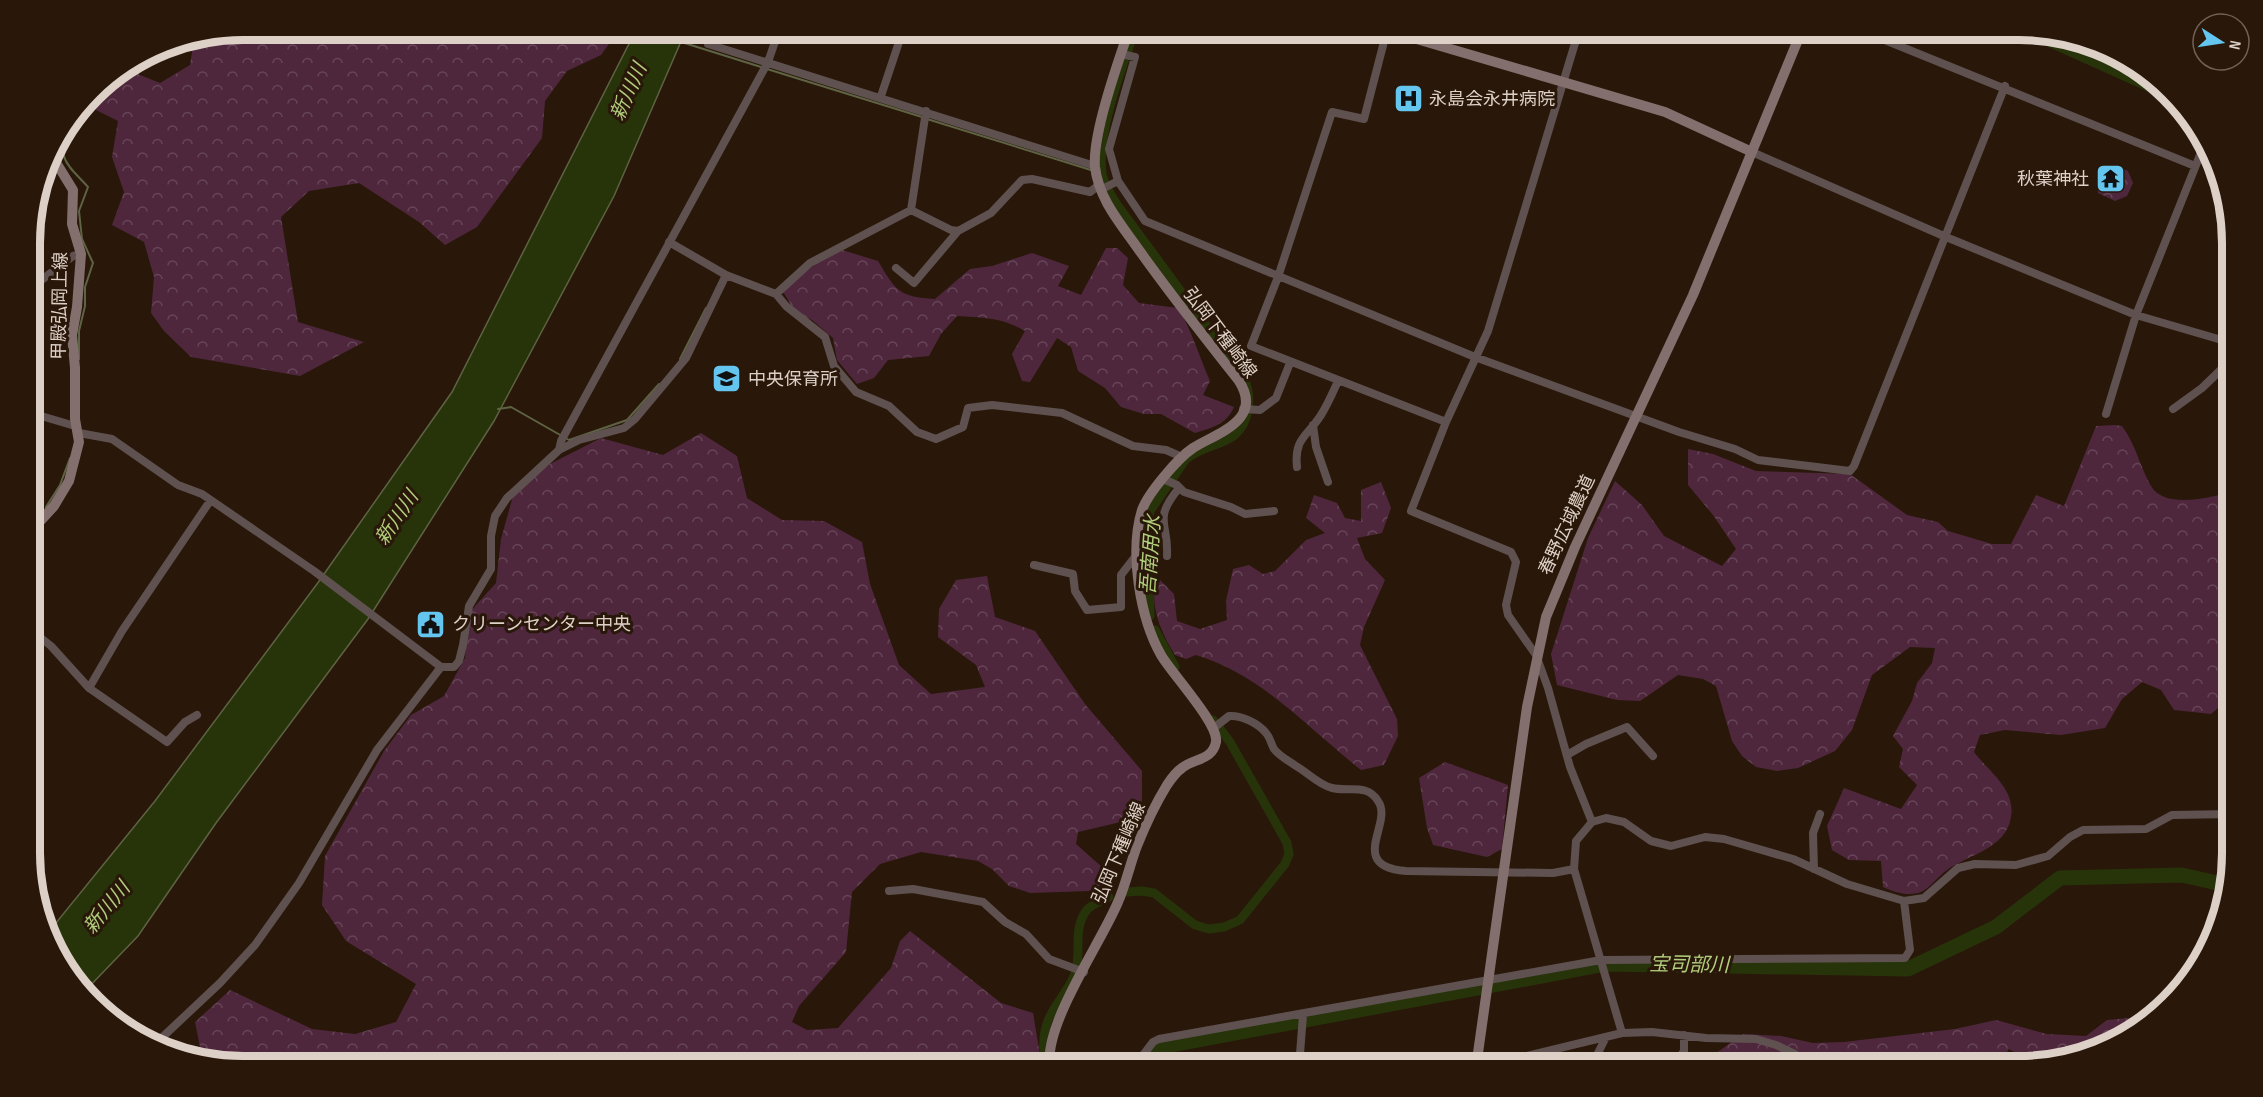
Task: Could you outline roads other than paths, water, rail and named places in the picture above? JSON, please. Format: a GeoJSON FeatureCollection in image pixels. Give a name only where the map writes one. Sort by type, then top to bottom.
{"type":"FeatureCollection","features":[{"type":"Feature","properties":{"kind":"main road","name":"弘岡下種崎線"},"geometry":{"type":"LineString","coordinates":[[1048,1056],[1052,1037],[1078,970],[1119,901],[1137,844],[1168,785],[1182,768],[1208,756],[1216,741],[1218,724],[1179,684],[1148,628],[1141,607],[1138,553],[1142,508],[1172,483],[1182,457],[1229,430],[1247,410],[1242,386],[1176,303],[1101,196],[1095,166],[1108,96],[1126,40]]}},
{"type":"Feature","properties":{"kind":"main road"},"geometry":{"type":"LineString","coordinates":[[1420,40],[1665,112],[1752,152]]}},
{"type":"Feature","properties":{"kind":"main road","name":"春野広域農道"},"geometry":{"type":"LineString","coordinates":[[1478,1056],[1536,655],[1557,586],[1693,295],[1798,40]]}},
{"type":"Feature","properties":{"kind":"main road","name":"甲殿弘岡上線"},"geometry":{"type":"LineString","coordinates":[[41,521],[54,507],[69,481],[77,455],[72,334],[77,307],[81,254],[72,224],[73,190],[57,164]]}},
{"type":"Feature","properties":{"kind":"street"},"geometry":{"type":"LineString","coordinates":[[559,450],[561,441],[768,62],[775,40]]}},
{"type":"Feature","properties":{"kind":"street"},"geometry":{"type":"LineString","coordinates":[[881,96],[900,40]]}},
{"type":"Feature","properties":{"kind":"street"},"geometry":{"type":"LineString","coordinates":[[1384,40],[1364,119],[1332,112],[1278,277],[1251,346],[1446,422]]}},
{"type":"Feature","properties":{"kind":"street"},"geometry":{"type":"LineString","coordinates":[[1576,40],[1488,331],[1446,422],[1411,511],[1511,552],[1516,562],[1506,605],[1508,615],[1536,655],[1567,755],[1592,822]]}},
{"type":"Feature","properties":{"kind":"street"},"geometry":{"type":"LineString","coordinates":[[1886,40],[2005,86],[2195,166]]}},
{"type":"Feature","properties":{"kind":"street"},"geometry":{"type":"LineString","coordinates":[[708,44],[881,96],[1095,166]]}},
{"type":"Feature","properties":{"kind":"street"},"geometry":{"type":"LineString","coordinates":[[1122,54],[1135,57],[1109,149],[1117,182],[1145,221],[1634,421],[1735,449],[1758,460],[1850,471],[2005,86]]}},
{"type":"Feature","properties":{"kind":"street"},"geometry":{"type":"LineString","coordinates":[[911,210],[926,111]]}},
{"type":"Feature","properties":{"kind":"street"},"geometry":{"type":"LineString","coordinates":[[1752,152],[1946,237],[2136,315],[2222,340]]}},
{"type":"Feature","properties":{"kind":"street"},"geometry":{"type":"LineString","coordinates":[[2106,414],[2136,315],[2201,152]]}},
{"type":"Feature","properties":{"kind":"street"},"geometry":{"type":"LineString","coordinates":[[896,268],[914,284],[958,231],[991,213],[1022,180],[1032,179],[1090,192],[1100,185],[1117,182]]}},
{"type":"Feature","properties":{"kind":"street"},"geometry":{"type":"LineString","coordinates":[[911,210],[951,230],[958,231]]}},
{"type":"Feature","properties":{"kind":"street"},"geometry":{"type":"LineString","coordinates":[[776,294],[810,263],[911,210]]}},
{"type":"Feature","properties":{"kind":"street"},"geometry":{"type":"LineString","coordinates":[[669,242],[726,275],[776,294],[786,306],[825,337],[834,366],[856,392],[889,406],[917,432],[936,439],[949,435],[963,427],[968,408],[992,405],[1062,413],[1133,446],[1166,450],[1182,457]]}},
{"type":"Feature","properties":{"kind":"street"},"geometry":{"type":"LineString","coordinates":[[41,280],[73,256],[81,254]]}},
{"type":"Feature","properties":{"kind":"street"},"geometry":{"type":"LineString","coordinates":[[41,417],[77,430],[112,439],[178,484],[202,494],[314,572],[441,667],[454,667],[459,661],[469,606],[491,569],[491,536],[495,516],[507,498],[559,450],[579,440],[624,428],[635,419],[686,358],[726,275]]}},
{"type":"Feature","properties":{"kind":"street"},"geometry":{"type":"LineString","coordinates":[[1247,410],[1260,410],[1276,398],[1290,363]]}},
{"type":"Feature","properties":{"kind":"street"},"geometry":{"type":"LineString","coordinates":[[2174,409],[2202,388],[2222,369]]}},
{"type":"Feature","properties":{"kind":"street"},"geometry":{"type":"LineString","coordinates":[[1297,467],[1296,450],[1322,414],[1338,381]]}},
{"type":"Feature","properties":{"kind":"street"},"geometry":{"type":"LineString","coordinates":[[1313,424],[1316,447],[1328,482]]}},
{"type":"Feature","properties":{"kind":"street"},"geometry":{"type":"LineString","coordinates":[[1167,556],[1168,543],[1163,533],[1163,519],[1172,483],[1184,492],[1231,507],[1245,514],[1274,511]]}},
{"type":"Feature","properties":{"kind":"street"},"geometry":{"type":"LineString","coordinates":[[89,688],[122,631],[210,501]]}},
{"type":"Feature","properties":{"kind":"street"},"geometry":{"type":"LineString","coordinates":[[1034,565],[1073,574],[1075,591],[1088,610],[1121,607],[1121,575],[1138,553]]}},
{"type":"Feature","properties":{"kind":"street"},"geometry":{"type":"LineString","coordinates":[[40,637],[89,688],[166,742],[185,722],[197,715]]}},
{"type":"Feature","properties":{"kind":"street"},"geometry":{"type":"LineString","coordinates":[[161,1039],[220,983],[255,945],[299,883],[377,750],[441,667]]}},
{"type":"Feature","properties":{"kind":"street"},"geometry":{"type":"LineString","coordinates":[[1218,724],[1237,716],[1245,718],[1266,732],[1275,751],[1322,783],[1332,788],[1361,789],[1370,792],[1378,800],[1383,810],[1374,847],[1381,863],[1388,868],[1406,871],[1553,873],[1574,869]]}},
{"type":"Feature","properties":{"kind":"street"},"geometry":{"type":"LineString","coordinates":[[1567,755],[1586,744],[1627,727],[1653,756]]}},
{"type":"Feature","properties":{"kind":"street"},"geometry":{"type":"LineString","coordinates":[[1814,869],[1813,833],[1821,814]]}},
{"type":"Feature","properties":{"kind":"street"},"geometry":{"type":"LineString","coordinates":[[1622,1033],[1574,869],[1576,841],[1592,822],[1606,818],[1624,822],[1651,841],[1671,846],[1705,837],[1724,839],[1793,859],[1847,884],[1904,901],[1924,898],[1958,868],[1975,864],[2016,865],[2048,856],[2070,837],[2083,830],[2146,829],[2172,815],[2222,814]]}},
{"type":"Feature","properties":{"kind":"street"},"geometry":{"type":"LineString","coordinates":[[889,891],[913,889],[983,902],[1005,922],[1026,934],[1049,959],[1078,970]]}},
{"type":"Feature","properties":{"kind":"street"},"geometry":{"type":"LineString","coordinates":[[1142,1056],[1152,1042],[1159,1039],[1490,982],[1600,960],[1905,958],[1910,950],[1904,901]]}},
{"type":"Feature","properties":{"kind":"street"},"geometry":{"type":"LineString","coordinates":[[1300,1056],[1303,1015]]}},
{"type":"Feature","properties":{"kind":"street"},"geometry":{"type":"LineString","coordinates":[[1527,1056],[1622,1033],[1756,1039],[1776,1045],[1796,1056]]}},
{"type":"Feature","properties":{"kind":"street"},"geometry":{"type":"LineString","coordinates":[[1681,1056],[1684,1051],[1684,1035]]}},
{"type":"Feature","properties":{"kind":"street"},"geometry":{"type":"LineString","coordinates":[[1596,1056],[1606,1037]]}},
{"type":"Feature","properties":{"kind":"water","name":"新川川"},"geometry":{"type":"Polygon","coordinates":[[[631,40],[682,40],[614,196],[494,421],[368,619],[216,823],[138,936],[90,986],[68,955],[54,925],[155,801],[317,584],[452,392],[631,40]]]}},
{"type":"Feature","properties":{"kind":"waterway","name":"吾南用水"},"geometry":{"type":"LineString","coordinates":[[1131,40],[1106,121],[1101,157],[1103,177],[1118,206],[1244,377],[1249,401],[1248,410],[1239,431],[1223,442],[1186,459],[1150,511],[1147,538],[1150,616]]}},
{"type":"Feature","properties":{"kind":"waterway"},"geometry":{"type":"LineString","coordinates":[[678,41],[761,67]]}},
{"type":"Feature","properties":{"kind":"waterway"},"geometry":{"type":"LineString","coordinates":[[2061,45],[2137,79]]}},
{"type":"Feature","properties":{"kind":"waterway"},"geometry":{"type":"LineString","coordinates":[[767,69],[922,117]]}},
{"type":"Feature","properties":{"kind":"waterway"},"geometry":{"type":"LineString","coordinates":[[927,119],[1091,170]]}},
{"type":"Feature","properties":{"kind":"waterway"},"geometry":{"type":"LineString","coordinates":[[63,150],[70,167],[88,187],[79,211],[82,239],[93,263],[85,287],[85,306],[79,331],[79,359]]}},
{"type":"Feature","properties":{"kind":"waterway"},"geometry":{"type":"LineString","coordinates":[[680,359],[706,308]]}},
{"type":"Feature","properties":{"kind":"waterway"},"geometry":{"type":"LineString","coordinates":[[498,409],[511,407],[569,440],[627,420],[659,384]]}},
{"type":"Feature","properties":{"kind":"waterway"},"geometry":{"type":"LineString","coordinates":[[46,507],[60,485],[70,458]]}},
{"type":"Feature","properties":{"kind":"waterway","name":"吾南用水"},"geometry":{"type":"LineString","coordinates":[[1155,630],[1175,667]]}},
{"type":"Feature","properties":{"kind":"waterway","name":"吾南用水"},"geometry":{"type":"LineString","coordinates":[[1127,892],[1154,893],[1195,925],[1209,929],[1224,927],[1240,920],[1285,864],[1289,854],[1287,843],[1230,742],[1213,720]]}},
{"type":"Feature","properties":{"kind":"waterway","name":"宝司部川"},"geometry":{"type":"LineString","coordinates":[[1149,1056],[1151,1052],[1166,1046],[1606,964],[1908,969],[1996,927],[2060,878],[2182,875],[2220,884]]}},
{"type":"Feature","properties":{"kind":"waterway","name":"吾南用水"},"geometry":{"type":"LineString","coordinates":[[1044,1056],[1046,1027],[1075,973],[1082,917],[1090,907],[1109,897]]}},
{"type":"Feature","properties":{"kind":"place","name":"永島会永井病院"},"geometry":{"type":"Point","coordinates":[1408,99]}},
{"type":"Feature","properties":{"kind":"place","name":"秋葉神社"},"geometry":{"type":"Point","coordinates":[2110,179]}},
{"type":"Feature","properties":{"kind":"place","name":"中央保育所"},"geometry":{"type":"Point","coordinates":[727,379]}},
{"type":"Feature","properties":{"kind":"place","name":"クリーンセンター中央"},"geometry":{"type":"Point","coordinates":[431,624]}}]}
